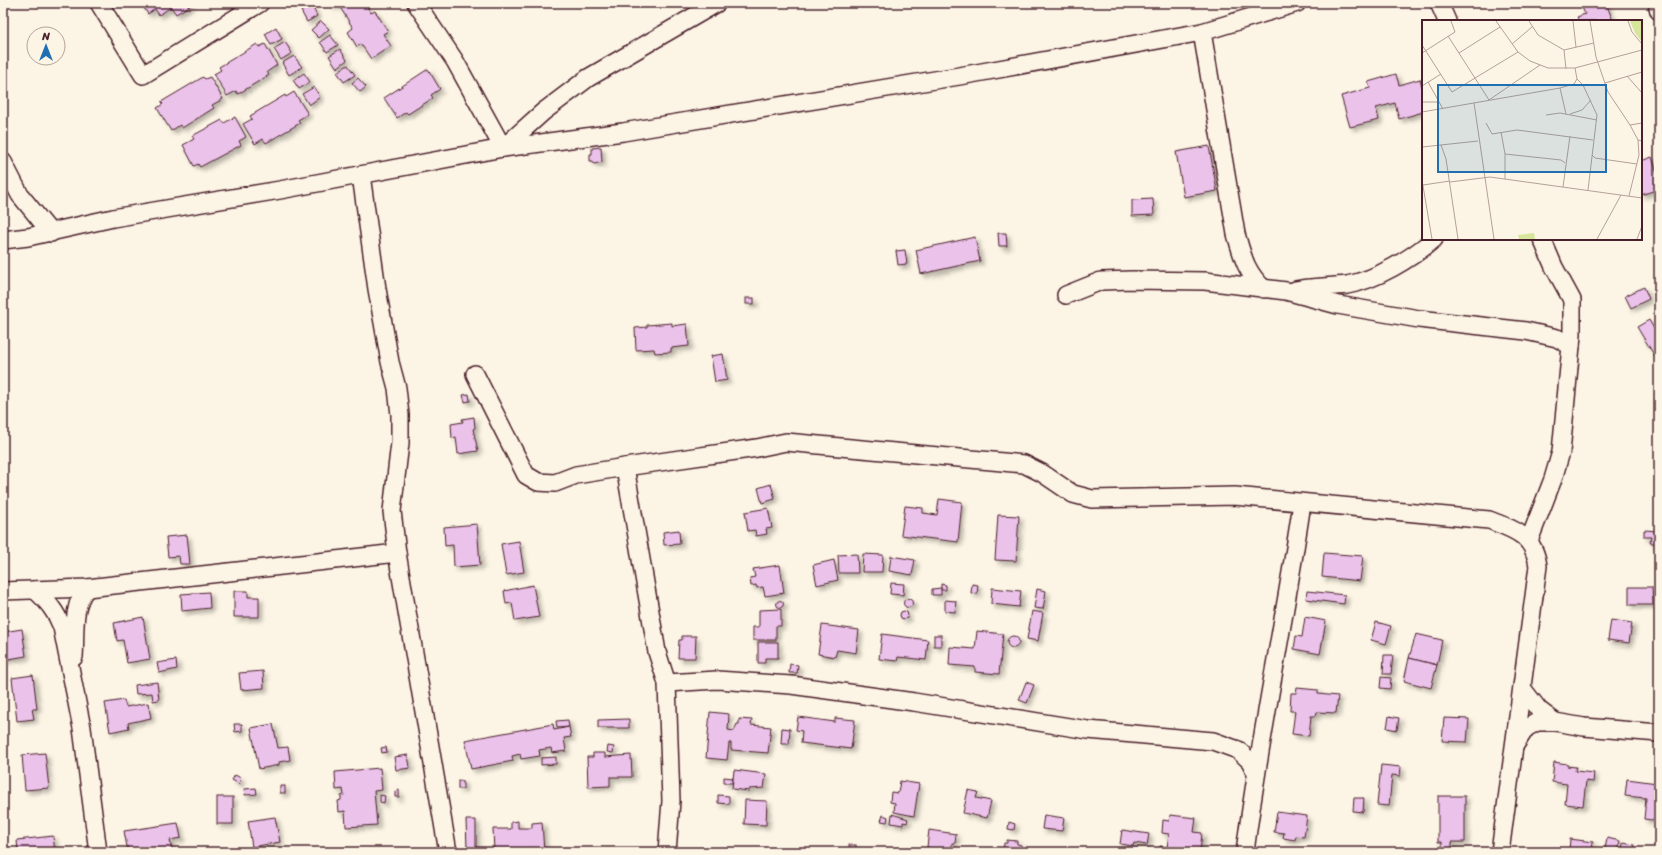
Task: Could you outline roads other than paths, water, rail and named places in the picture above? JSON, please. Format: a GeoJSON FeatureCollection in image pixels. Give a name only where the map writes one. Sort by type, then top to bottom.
{"type":"FeatureCollection","features":[{"type":"Feature","properties":{"kind":"street"},"geometry":{"type":"LineString","coordinates":[[99,3],[143,75],[260,3]]}},
{"type":"Feature","properties":{"kind":"street"},"geometry":{"type":"LineString","coordinates":[[416,3],[455,61],[503,148]]}},
{"type":"Feature","properties":{"kind":"street"},"geometry":{"type":"LineString","coordinates":[[503,148],[543,112],[588,78],[717,3]]}},
{"type":"Feature","properties":{"kind":"street"},"geometry":{"type":"LineString","coordinates":[[3,240],[51,233],[113,218],[361,175],[503,148],[623,132],[971,74],[1202,32],[1297,3]]}},
{"type":"Feature","properties":{"kind":"street"},"geometry":{"type":"LineString","coordinates":[[1439,3],[1448,20]]}},
{"type":"Feature","properties":{"kind":"street"},"geometry":{"type":"LineString","coordinates":[[1657,3],[1659,11]]}},
{"type":"Feature","properties":{"kind":"street"},"geometry":{"type":"LineString","coordinates":[[1202,32],[1236,234],[1243,258],[1252,278],[1264,289]]}},
{"type":"Feature","properties":{"kind":"street"},"geometry":{"type":"LineString","coordinates":[[4,165],[20,195],[51,233]]}},
{"type":"Feature","properties":{"kind":"street"},"geometry":{"type":"LineString","coordinates":[[361,175],[377,289],[390,362],[397,388],[400,415],[400,443],[392,512],[397,553],[448,852]]}},
{"type":"Feature","properties":{"kind":"street"},"geometry":{"type":"LineString","coordinates":[[1286,291],[1347,284],[1372,278],[1424,247],[1433,240]]}},
{"type":"Feature","properties":{"kind":"street"},"geometry":{"type":"LineString","coordinates":[[1529,541],[1553,479],[1561,452],[1571,346],[1572,300],[1554,267],[1542,240]]}},
{"type":"Feature","properties":{"kind":"street"},"geometry":{"type":"LineString","coordinates":[[1066,295],[1101,281],[1205,281],[1286,291],[1338,305],[1419,319],[1526,331],[1557,338],[1571,346]]}},
{"type":"Feature","properties":{"kind":"street"},"geometry":{"type":"LineString","coordinates":[[475,374],[526,474],[538,482],[555,483],[576,476],[625,467],[757,448],[786,442],[1024,464],[1042,473],[1073,494],[1092,499],[1235,496],[1489,520],[1518,531],[1529,541],[1536,553],[1538,566],[1500,852]]}},
{"type":"Feature","properties":{"kind":"street"},"geometry":{"type":"LineString","coordinates":[[625,467],[657,652],[667,683],[671,801],[667,852]]}},
{"type":"Feature","properties":{"kind":"street"},"geometry":{"type":"LineString","coordinates":[[1245,852],[1256,773],[1291,576],[1302,503]]}},
{"type":"Feature","properties":{"kind":"street"},"geometry":{"type":"LineString","coordinates":[[3,590],[88,588],[397,553]]}},
{"type":"Feature","properties":{"kind":"street"},"geometry":{"type":"LineString","coordinates":[[72,677],[77,605],[82,594],[88,588]]}},
{"type":"Feature","properties":{"kind":"street"},"geometry":{"type":"LineString","coordinates":[[35,590],[58,616],[72,677],[90,781],[98,852]]}},
{"type":"Feature","properties":{"kind":"street"},"geometry":{"type":"LineString","coordinates":[[667,683],[717,680],[791,685],[914,702],[1088,730],[1213,741],[1238,750],[1250,761],[1256,773]]}},
{"type":"Feature","properties":{"kind":"street"},"geometry":{"type":"LineString","coordinates":[[1522,688],[1540,710],[1555,722]]}},
{"type":"Feature","properties":{"kind":"street"},"geometry":{"type":"LineString","coordinates":[[1514,746],[1526,728],[1537,722],[1555,722],[1584,727],[1659,733]]}}]}
